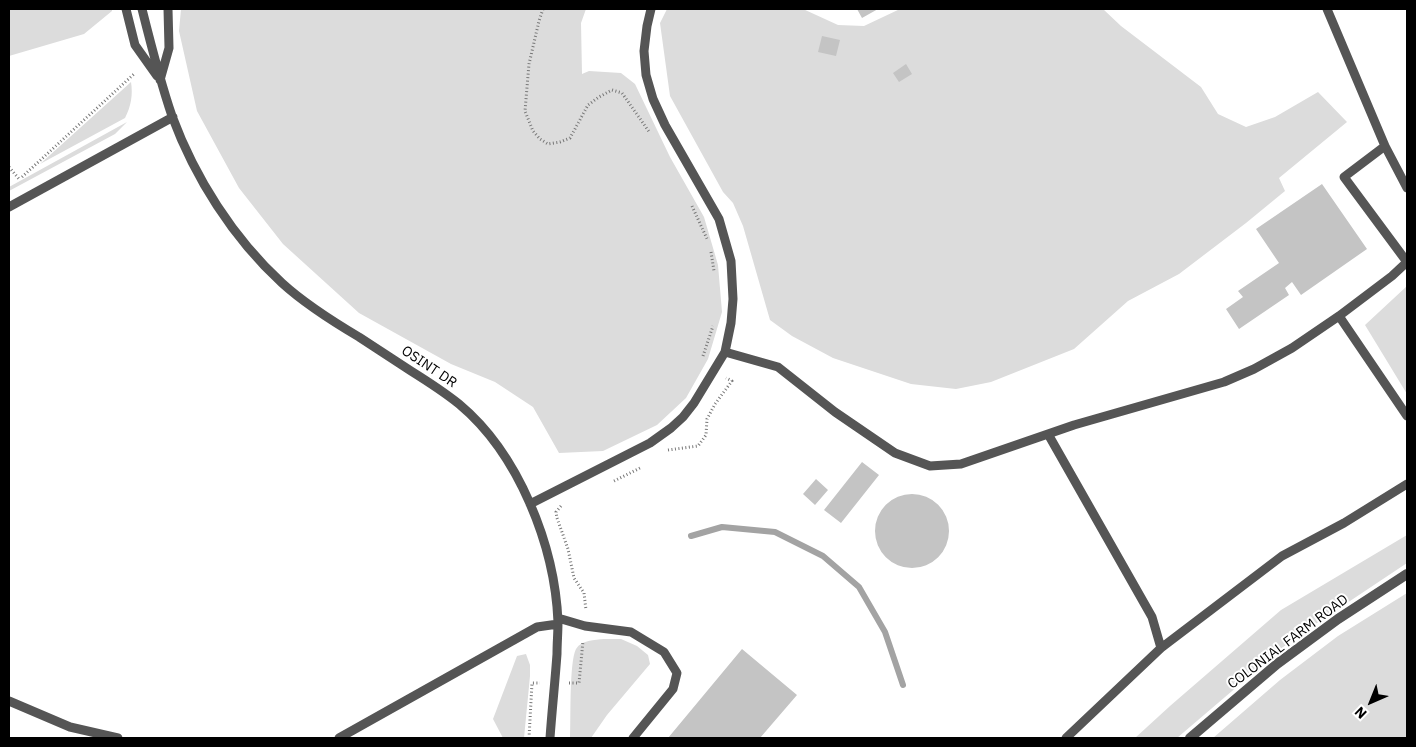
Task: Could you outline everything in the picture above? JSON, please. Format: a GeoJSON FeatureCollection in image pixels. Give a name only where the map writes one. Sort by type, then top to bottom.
{"type":"FeatureCollection","features":[{"type":"Feature","properties":{"kind":"street","name":"COLONIAL FARM ROAD"},"geometry":{"type":"LineString","coordinates":[[1190,738],[1277,664],[1338,619],[1407,574]]}},
{"type":"Feature","properties":{"kind":"lane"},"geometry":{"type":"LineString","coordinates":[[126,9],[135,45],[160,80]]}},
{"type":"Feature","properties":{"kind":"lane"},"geometry":{"type":"LineString","coordinates":[[142,9],[160,80]]}},
{"type":"Feature","properties":{"kind":"lane"},"geometry":{"type":"LineString","coordinates":[[160,80],[169,48],[168,9]]}},
{"type":"Feature","properties":{"kind":"lane"},"geometry":{"type":"LineString","coordinates":[[530,504],[650,444],[671,428],[694,403],[725,352],[731,323],[733,299],[731,261],[719,219],[665,125],[653,99],[646,75],[644,51],[651,9]]}},
{"type":"Feature","properties":{"kind":"lane"},"geometry":{"type":"LineString","coordinates":[[1327,9],[1385,146],[1407,188]]}},
{"type":"Feature","properties":{"kind":"lane","name":"OSINT DR"},"geometry":{"type":"LineString","coordinates":[[160,80],[173,118],[212,198],[253,252],[281,282],[306,303],[424,379],[459,404],[496,443],[518,478],[546,548],[555,590],[558,621],[550,738]]}},
{"type":"Feature","properties":{"kind":"lane"},"geometry":{"type":"LineString","coordinates":[[9,207],[173,118]]}},
{"type":"Feature","properties":{"kind":"lane"},"geometry":{"type":"LineString","coordinates":[[725,352],[778,367],[835,412],[895,452],[930,466],[961,464],[1074,424],[1224,382],[1254,369],[1292,348],[1339,316],[1392,276],[1407,262],[1344,177],[1385,146]]}},
{"type":"Feature","properties":{"kind":"lane"},"geometry":{"type":"LineString","coordinates":[[1339,316],[1407,416]]}},
{"type":"Feature","properties":{"kind":"lane"},"geometry":{"type":"LineString","coordinates":[[1048,434],[1152,617],[1161,648]]}},
{"type":"Feature","properties":{"kind":"lane"},"geometry":{"type":"LineString","coordinates":[[1066,738],[1161,648],[1282,556],[1344,523],[1407,484]]}},
{"type":"Feature","properties":{"kind":"lane"},"geometry":{"type":"LineString","coordinates":[[339,738],[537,627],[558,621],[631,632],[664,652],[677,673],[673,689],[633,738]]}},
{"type":"Feature","properties":{"kind":"lane"},"geometry":{"type":"LineString","coordinates":[[9,701],[70,727],[118,738]]}},
{"type":"Feature","properties":{"kind":"path"},"geometry":{"type":"LineString","coordinates":[[543,9],[529,64],[525,111],[533,130],[540,139],[548,144],[570,138],[588,105],[599,96],[612,90],[622,92],[654,139]]}},
{"type":"Feature","properties":{"kind":"path"},"geometry":{"type":"LineString","coordinates":[[9,166],[21,178],[134,74]]}},
{"type":"Feature","properties":{"kind":"path"},"geometry":{"type":"LineString","coordinates":[[691,204],[708,243]]}},
{"type":"Feature","properties":{"kind":"path"},"geometry":{"type":"LineString","coordinates":[[710,252],[715,278]]}},
{"type":"Feature","properties":{"kind":"path"},"geometry":{"type":"LineString","coordinates":[[667,450],[698,446],[706,435],[707,419],[715,404],[732,381],[700,365],[714,323]]}},
{"type":"Feature","properties":{"kind":"path"},"geometry":{"type":"LineString","coordinates":[[608,483],[642,466]]}},
{"type":"Feature","properties":{"kind":"path"},"geometry":{"type":"LineString","coordinates":[[529,738],[532,683],[579,683],[586,612],[584,594],[574,578],[568,548],[557,518],[556,512],[564,504]]}},
{"type":"Feature","properties":{"kind":"shaded area"},"geometry":{"type":"Polygon","coordinates":[[[9,9],[112,9],[112,11],[84,34],[9,56],[9,9]]]}},
{"type":"Feature","properties":{"kind":"shaded area"},"geometry":{"type":"Polygon","coordinates":[[[181,9],[586,9],[581,23],[582,74],[589,71],[621,73],[635,84],[670,157],[704,217],[718,265],[722,312],[708,359],[686,398],[657,425],[603,451],[559,453],[533,407],[495,382],[451,364],[359,313],[283,244],[239,188],[197,111],[179,31],[181,9]]]}},
{"type":"Feature","properties":{"kind":"shaded area"},"geometry":{"type":"Polygon","coordinates":[[[667,9],[803,9],[838,25],[864,26],[900,9],[1103,9],[1121,26],[1201,87],[1218,114],[1246,127],[1275,117],[1318,92],[1347,122],[1279,178],[1285,191],[1179,274],[1128,301],[1074,349],[991,382],[956,389],[911,384],[833,358],[792,336],[770,320],[743,226],[733,203],[723,192],[670,96],[660,23],[667,9]]]}},
{"type":"Feature","properties":{"kind":"shaded area"},"geometry":{"type":"Polygon","coordinates":[[[131,82],[131,100],[125,118],[40,164],[131,82]]]}},
{"type":"Feature","properties":{"kind":"shaded area"},"geometry":{"type":"Polygon","coordinates":[[[127,122],[115,134],[9,191],[9,187],[127,122]]]}},
{"type":"Feature","properties":{"kind":"shaded area"},"geometry":{"type":"Polygon","coordinates":[[[1407,286],[1407,394],[1365,325],[1407,286]]]}},
{"type":"Feature","properties":{"kind":"shaded area"},"geometry":{"type":"Polygon","coordinates":[[[1407,535],[1407,563],[1293,639],[1177,738],[1135,738],[1281,610],[1407,535]]]}},
{"type":"Feature","properties":{"kind":"shaded area"},"geometry":{"type":"Polygon","coordinates":[[[1407,593],[1407,738],[1213,738],[1280,680],[1338,636],[1407,593]]]}},
{"type":"Feature","properties":{"kind":"shaded area"},"geometry":{"type":"Polygon","coordinates":[[[621,639],[637,646],[648,655],[650,664],[607,715],[591,738],[570,738],[571,679],[576,649],[585,642],[621,639]]]}},
{"type":"Feature","properties":{"kind":"shaded area"},"geometry":{"type":"Polygon","coordinates":[[[526,654],[530,665],[530,676],[524,738],[503,738],[493,719],[517,656],[526,654]]]}},
{"type":"Feature","properties":{"kind":"building"},"geometry":{"type":"Polygon","coordinates":[[[857,9],[878,9],[862,18],[857,9]]]}},
{"type":"Feature","properties":{"kind":"building"},"geometry":{"type":"Polygon","coordinates":[[[822,36],[840,40],[836,56],[818,52],[822,36]]]}},
{"type":"Feature","properties":{"kind":"building"},"geometry":{"type":"Polygon","coordinates":[[[906,64],[912,74],[899,82],[893,73],[906,64]]]}},
{"type":"Feature","properties":{"kind":"building"},"geometry":{"type":"Polygon","coordinates":[[[1322,184],[1367,249],[1301,295],[1292,282],[1285,288],[1289,295],[1239,329],[1226,309],[1243,297],[1238,291],[1279,263],[1256,229],[1322,184]]]}},
{"type":"Feature","properties":{"kind":"building"},"geometry":{"type":"Polygon","coordinates":[[[862,462],[879,475],[841,523],[824,510],[862,462]]]}},
{"type":"Feature","properties":{"kind":"building"},"geometry":{"type":"Polygon","coordinates":[[[816,479],[828,490],[815,505],[803,494],[816,479]]]}},
{"type":"Feature","properties":{"kind":"building"},"geometry":{"type":"Polygon","coordinates":[[[905,494],[919,494],[933,500],[943,510],[949,524],[947,545],[933,562],[919,568],[905,568],[891,562],[881,552],[875,538],[875,524],[881,510],[891,500],[905,494]]]}},
{"type":"Feature","properties":{"kind":"building"},"geometry":{"type":"Polygon","coordinates":[[[742,649],[797,695],[760,738],[668,738],[742,649]]]}},
{"type":"Feature","properties":{"kind":"waterway"},"geometry":{"type":"LineString","coordinates":[[691,536],[722,527],[775,532],[823,556],[859,587],[885,632],[903,685]]}}]}
